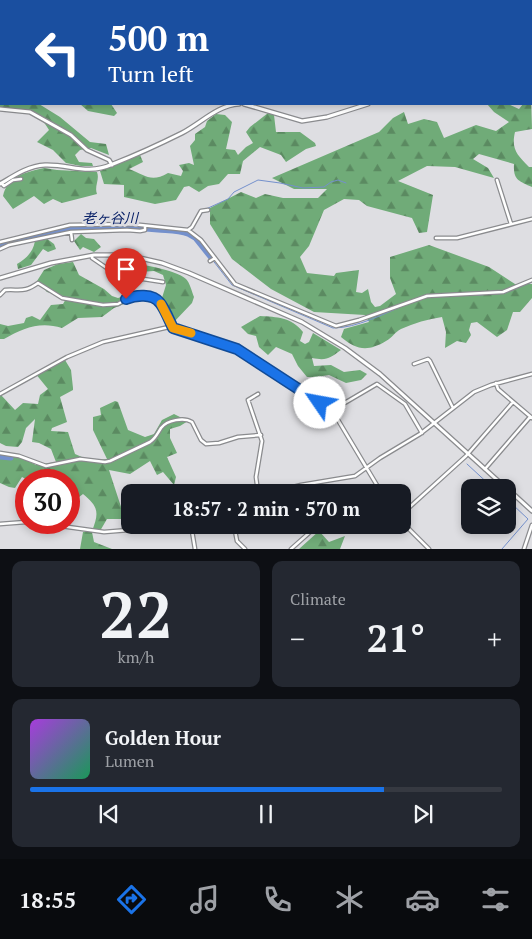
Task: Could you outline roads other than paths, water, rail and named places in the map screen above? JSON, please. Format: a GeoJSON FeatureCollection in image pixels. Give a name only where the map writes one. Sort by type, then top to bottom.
{"type":"FeatureCollection","features":[{"type":"Feature","properties":{"kind":"street"},"geometry":{"type":"LineString","coordinates":[[0,184],[26,169],[34,167],[55,166],[91,170],[112,165],[183,132],[228,106],[234,105]]}},
{"type":"Feature","properties":{"kind":"street"},"geometry":{"type":"LineString","coordinates":[[247,105],[302,121],[322,118],[365,105]]}},
{"type":"Feature","properties":{"kind":"street"},"geometry":{"type":"LineString","coordinates":[[0,109],[30,112],[70,135],[87,150],[109,160],[112,165]]}},
{"type":"Feature","properties":{"kind":"street"},"geometry":{"type":"LineString","coordinates":[[0,184],[4,186],[13,180],[21,179]]}},
{"type":"Feature","properties":{"kind":"street"},"geometry":{"type":"LineString","coordinates":[[497,180],[511,224]]}},
{"type":"Feature","properties":{"kind":"street"},"geometry":{"type":"LineString","coordinates":[[190,230],[201,211],[208,210]]}},
{"type":"Feature","properties":{"kind":"street"},"geometry":{"type":"LineString","coordinates":[[436,238],[457,238],[532,219]]}},
{"type":"Feature","properties":{"kind":"street"},"geometry":{"type":"LineString","coordinates":[[0,242],[70,225],[131,224],[190,230],[201,240],[235,284],[345,348],[380,374],[496,479]]}},
{"type":"Feature","properties":{"kind":"street"},"geometry":{"type":"LineString","coordinates":[[0,249],[9,245],[71,232],[144,231],[145,226]]}},
{"type":"Feature","properties":{"kind":"street"},"geometry":{"type":"LineString","coordinates":[[71,232],[72,240]]}},
{"type":"Feature","properties":{"kind":"street"},"geometry":{"type":"LineString","coordinates":[[0,278],[51,263],[92,256],[114,255],[140,258],[162,263],[336,326],[359,320],[427,296],[503,292],[532,280]]}},
{"type":"Feature","properties":{"kind":"street"},"geometry":{"type":"LineString","coordinates":[[92,256],[92,258],[117,275],[163,282]]}},
{"type":"Feature","properties":{"kind":"street"},"geometry":{"type":"LineString","coordinates":[[210,261],[215,258]]}},
{"type":"Feature","properties":{"kind":"street"},"geometry":{"type":"LineString","coordinates":[[0,295],[6,290],[22,291],[38,283],[62,298],[104,305],[118,304],[134,296],[149,297],[160,302],[173,328]]}},
{"type":"Feature","properties":{"kind":"street"},"geometry":{"type":"LineString","coordinates":[[0,394],[67,357],[103,342],[162,328],[173,328],[237,349],[331,411],[336,416],[376,484]]}},
{"type":"Feature","properties":{"kind":"street"},"geometry":{"type":"LineString","coordinates":[[414,364],[428,359],[430,361],[453,408]]}},
{"type":"Feature","properties":{"kind":"street"},"geometry":{"type":"LineString","coordinates":[[312,484],[355,476],[366,467],[422,433],[478,390],[496,383],[532,374]]}},
{"type":"Feature","properties":{"kind":"street"},"geometry":{"type":"LineString","coordinates":[[485,469],[531,417],[498,389],[496,383]]}},
{"type":"Feature","properties":{"kind":"street"},"geometry":{"type":"LineString","coordinates":[[331,411],[377,384],[405,404],[422,433]]}},
{"type":"Feature","properties":{"kind":"street"},"geometry":{"type":"LineString","coordinates":[[257,484],[256,477],[262,448],[261,435],[248,400],[258,394]]}},
{"type":"Feature","properties":{"kind":"street"},"geometry":{"type":"LineString","coordinates":[[411,506],[468,454],[513,402]]}},
{"type":"Feature","properties":{"kind":"street"},"geometry":{"type":"LineString","coordinates":[[0,453],[19,456],[46,466],[87,458],[105,462],[150,442],[164,425],[184,419],[192,422],[201,440],[206,444],[219,444],[238,437],[261,435]]}},
{"type":"Feature","properties":{"kind":"street"},"geometry":{"type":"LineString","coordinates":[[516,497],[532,511]]}},
{"type":"Feature","properties":{"kind":"street"},"geometry":{"type":"LineString","coordinates":[[0,524],[15,523]]}},
{"type":"Feature","properties":{"kind":"street"},"geometry":{"type":"LineString","coordinates":[[524,549],[532,525]]}},
{"type":"Feature","properties":{"kind":"street"},"geometry":{"type":"LineString","coordinates":[[80,529],[104,532],[121,531]]}},
{"type":"Feature","properties":{"kind":"street"},"geometry":{"type":"LineString","coordinates":[[411,531],[429,549]]}},
{"type":"Feature","properties":{"kind":"street"},"geometry":{"type":"LineString","coordinates":[[192,534],[195,549]]}},
{"type":"Feature","properties":{"kind":"street"},"geometry":{"type":"LineString","coordinates":[[236,534],[237,541],[245,549]]}},
{"type":"Feature","properties":{"kind":"street"},"geometry":{"type":"LineString","coordinates":[[292,549],[308,534]]}},
{"type":"Feature","properties":{"kind":"waterway"},"geometry":{"type":"LineString","coordinates":[[206,209],[228,199],[234,192],[258,180],[303,188],[324,187],[338,180],[346,183]]}},
{"type":"Feature","properties":{"kind":"waterway"},"geometry":{"type":"LineString","coordinates":[[196,223],[202,213]]}},
{"type":"Feature","properties":{"kind":"waterway","name":"老ヶ谷川"},"geometry":{"type":"LineString","coordinates":[[0,245],[58,231],[118,227],[138,228],[188,234],[195,238],[211,258]]}},
{"type":"Feature","properties":{"kind":"waterway"},"geometry":{"type":"LineString","coordinates":[[211,258],[232,285],[333,328],[361,323],[405,305]]}},
{"type":"Feature","properties":{"kind":"waterway"},"geometry":{"type":"LineString","coordinates":[[478,295],[505,293],[532,282]]}},
{"type":"Feature","properties":{"kind":"waterway"},"geometry":{"type":"LineString","coordinates":[[0,457],[11,458]]}},
{"type":"Feature","properties":{"kind":"waterway"},"geometry":{"type":"LineString","coordinates":[[467,464],[483,479]]}},
{"type":"Feature","properties":{"kind":"waterway"},"geometry":{"type":"LineString","coordinates":[[516,508],[528,519],[516,533]]}},
{"type":"Feature","properties":{"kind":"waterway"},"geometry":{"type":"LineString","coordinates":[[502,549],[515,534]]}}]}
